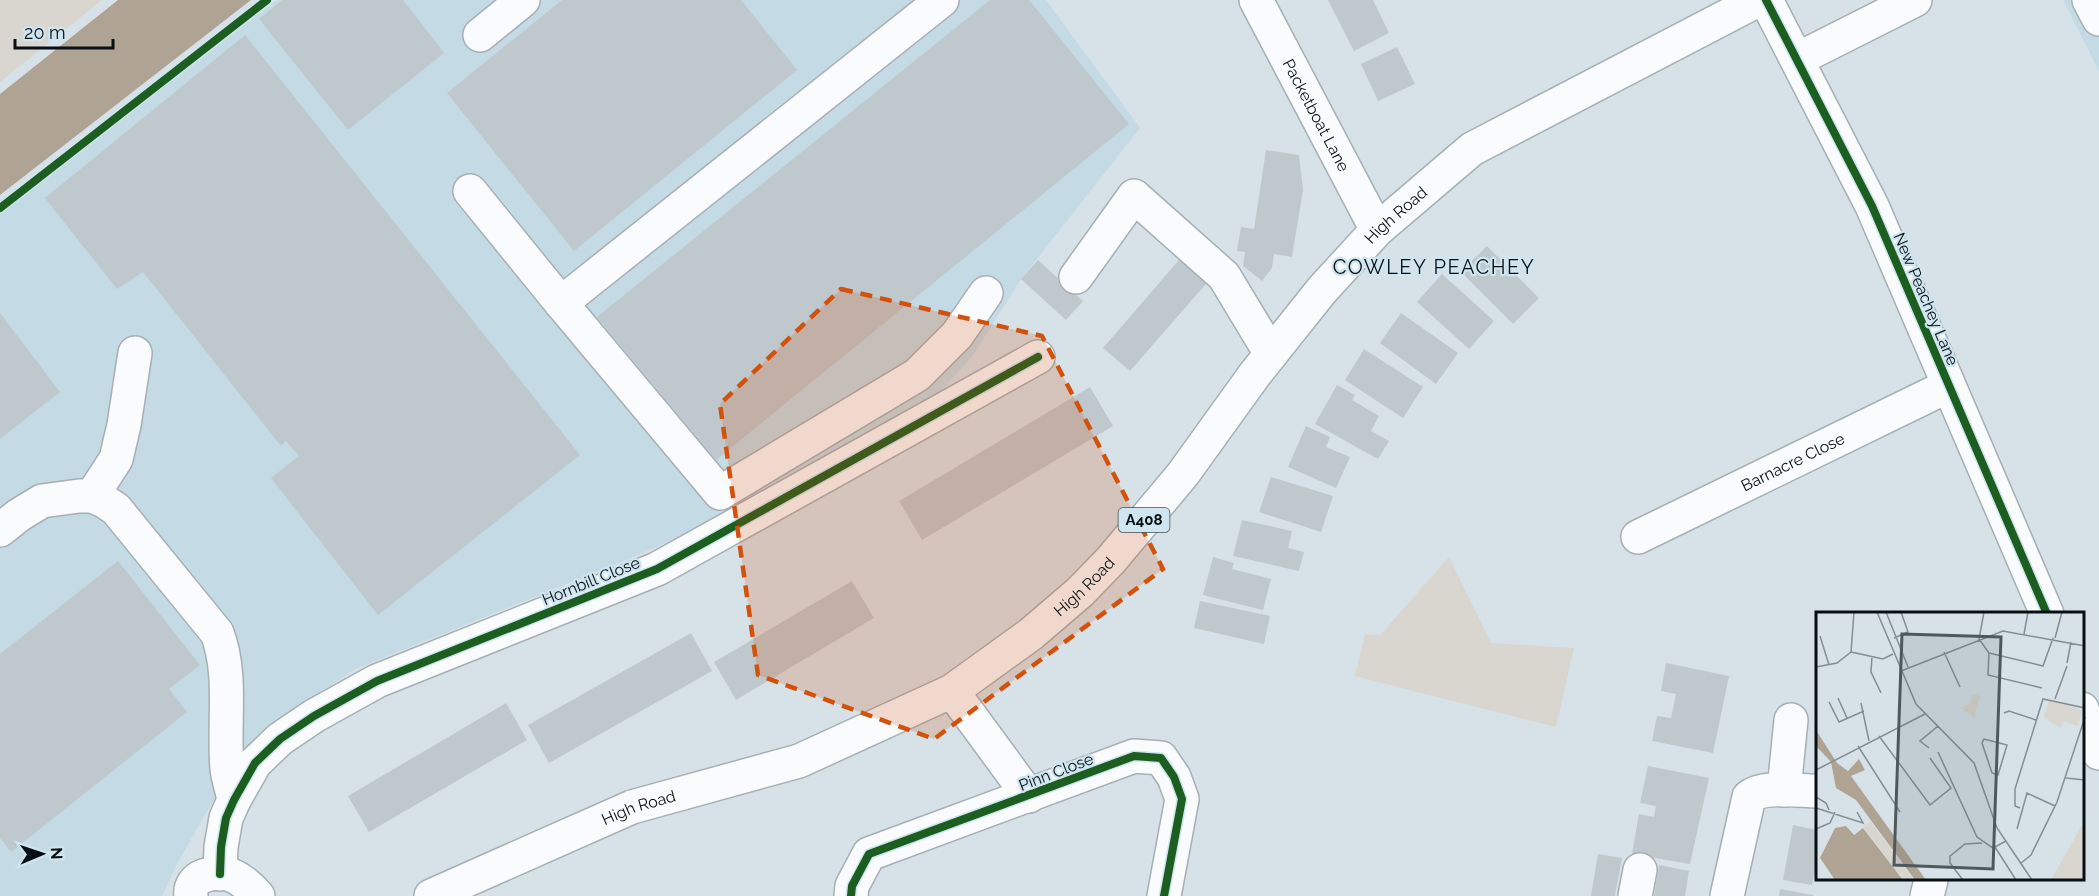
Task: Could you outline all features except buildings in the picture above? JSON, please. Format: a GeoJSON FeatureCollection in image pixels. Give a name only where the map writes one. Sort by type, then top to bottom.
{"type":"FeatureCollection","features":[{"type":"Feature","properties":{"kind":"street"},"geometry":{"type":"LineString","coordinates":[[480,34],[523,0]]}},
{"type":"Feature","properties":{"kind":"street"},"geometry":{"type":"LineString","coordinates":[[561,303],[942,0]]}},
{"type":"Feature","properties":{"kind":"street","name":"Packetboat Lane"},"geometry":{"type":"LineString","coordinates":[[1256,0],[1377,230]]}},
{"type":"Feature","properties":{"kind":"street","name":"High Road"},"geometry":{"type":"LineString","coordinates":[[431,896],[632,807],[798,761],[952,692],[1031,634],[1080,592],[1111,560],[1183,474],[1271,354],[1322,290],[1377,230],[1472,149],[1758,0]]}},
{"type":"Feature","properties":{"kind":"street","name":"New Peachey Lane"},"geometry":{"type":"LineString","coordinates":[[1766,0],[1872,206],[2046,612]]}},
{"type":"Feature","properties":{"kind":"street"},"geometry":{"type":"LineString","coordinates":[[1798,59],[1915,0]]}},
{"type":"Feature","properties":{"kind":"street"},"geometry":{"type":"LineString","coordinates":[[2090,0],[2099,19]]}},
{"type":"Feature","properties":{"kind":"street"},"geometry":{"type":"LineString","coordinates":[[470,191],[720,493],[917,375],[957,335],[986,293]]}},
{"type":"Feature","properties":{"kind":"street"},"geometry":{"type":"LineString","coordinates":[[1076,277],[1134,196],[1224,276],[1271,354]]}},
{"type":"Feature","properties":{"kind":"street"},"geometry":{"type":"LineString","coordinates":[[92,496],[116,459],[124,425],[135,353]]}},
{"type":"Feature","properties":{"kind":"street","name":"Hornbill Close"},"geometry":{"type":"LineString","coordinates":[[220,874],[221,847],[226,818],[255,764],[280,739],[314,716],[377,681],[657,569],[1038,357]]}},
{"type":"Feature","properties":{"kind":"street","name":"Barnacre Close"},"geometry":{"type":"LineString","coordinates":[[1638,537],[1948,386]]}},
{"type":"Feature","properties":{"kind":"street"},"geometry":{"type":"LineString","coordinates":[[0,530],[42,501],[55,498],[92,496],[116,509],[217,633],[222,645],[226,670],[227,768],[234,800]]}},
{"type":"Feature","properties":{"kind":"street","name":"Pinn Close"},"geometry":{"type":"LineString","coordinates":[[952,692],[1029,796]]}},
{"type":"Feature","properties":{"kind":"street"},"geometry":{"type":"LineString","coordinates":[[2084,697],[2099,700]]}},
{"type":"Feature","properties":{"kind":"street"},"geometry":{"type":"LineString","coordinates":[[2084,714],[2099,753]]}},
{"type":"Feature","properties":{"kind":"street"},"geometry":{"type":"LineString","coordinates":[[1784,790],[1791,720]]}},
{"type":"Feature","properties":{"kind":"street","name":"Pinn Close"},"geometry":{"type":"LineString","coordinates":[[851,896],[852,886],[869,854],[1134,756],[1161,758],[1174,777],[1182,799],[1164,896]]}},
{"type":"Feature","properties":{"kind":"street"},"geometry":{"type":"LineString","coordinates":[[1727,896],[1749,797],[1759,791],[1816,791]]}},
{"type":"Feature","properties":{"kind":"street"},"geometry":{"type":"LineString","coordinates":[[191,896],[190,891],[195,880],[206,875],[220,874],[229,874],[238,879],[258,896]]}},
{"type":"Feature","properties":{"kind":"street"},"geometry":{"type":"LineString","coordinates":[[1927,896],[1931,881]]}},
{"type":"Feature","properties":{"kind":"highlighted area"},"geometry":{"type":"Polygon","coordinates":[[[841,289],[1042,336],[1163,569],[934,739],[758,675],[720,404],[841,289]]]}},
{"type":"Feature","properties":{"kind":"shaded area"},"geometry":{"type":"Polygon","coordinates":[[[0,0],[102,0],[0,82],[0,0]]]}},
{"type":"Feature","properties":{"kind":"shaded area"},"geometry":{"type":"Polygon","coordinates":[[[118,0],[251,0],[0,195],[0,94],[118,0]]]}},
{"type":"Feature","properties":{"kind":"shaded area"},"geometry":{"type":"Polygon","coordinates":[[[277,0],[1046,0],[1140,128],[1021,279],[972,357],[935,397],[716,521],[636,556],[355,669],[303,704],[257,743],[210,806],[177,864],[162,896],[0,896],[0,213],[277,0]]]}},
{"type":"Feature","properties":{"kind":"shaded area"},"geometry":{"type":"Polygon","coordinates":[[[2063,0],[2099,0],[2099,71],[2063,0]]]}},
{"type":"Feature","properties":{"kind":"shaded area"},"geometry":{"type":"Polygon","coordinates":[[[1449,557],[1491,643],[1574,648],[1556,727],[1355,676],[1365,634],[1380,635],[1449,557]]]}},
{"type":"Feature","properties":{"kind":"cycle path"},"geometry":{"type":"LineString","coordinates":[[0,208],[267,0]]}},
{"type":"Feature","properties":{"kind":"cycle path"},"geometry":{"type":"LineString","coordinates":[[1766,0],[1872,206],[2046,612]]}},
{"type":"Feature","properties":{"kind":"cycle path"},"geometry":{"type":"LineString","coordinates":[[220,874],[221,847],[226,818],[255,763],[280,739],[314,716],[377,681],[657,569],[1038,357]]}},
{"type":"Feature","properties":{"kind":"cycle path"},"geometry":{"type":"LineString","coordinates":[[851,896],[852,886],[869,854],[1134,756],[1161,758],[1174,777],[1182,799],[1164,896]]}},
{"type":"Feature","properties":{"kind":"district","name":"COWLEY PEACHEY"},"geometry":{"type":"Point","coordinates":[1434,267]}}]}
